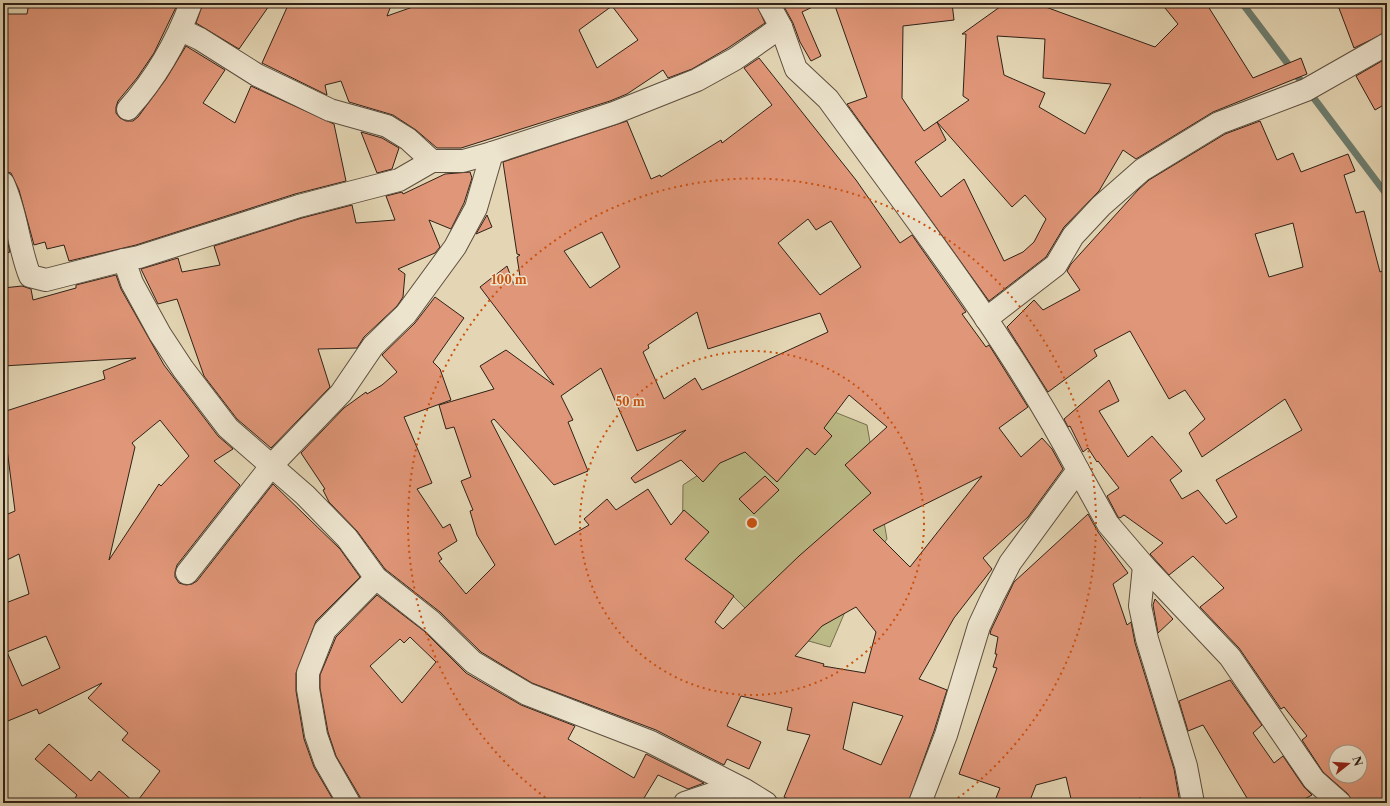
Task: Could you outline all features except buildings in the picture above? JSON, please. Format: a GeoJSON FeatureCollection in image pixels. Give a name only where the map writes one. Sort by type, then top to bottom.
{"type":"FeatureCollection","features":[{"type":"Feature","properties":{"kind":"street"},"geometry":{"type":"LineString","coordinates":[[128,109],[150,81],[181,30],[191,3]]}},
{"type":"Feature","properties":{"kind":"street"},"geometry":{"type":"LineString","coordinates":[[768,3],[781,27],[796,69],[828,99],[986,319],[1066,447],[1108,524],[1144,566],[1230,657],[1314,780],[1340,803]]}},
{"type":"Feature","properties":{"kind":"street"},"geometry":{"type":"LineString","coordinates":[[3,183],[11,199],[23,259],[30,276],[46,280],[139,257],[299,206],[399,180],[432,161],[463,161],[614,113],[697,80],[735,59],[781,27]]}},
{"type":"Feature","properties":{"kind":"street"},"geometry":{"type":"LineString","coordinates":[[181,30],[200,39],[257,75],[330,110],[387,126],[408,139],[432,161]]}},
{"type":"Feature","properties":{"kind":"street"},"geometry":{"type":"LineString","coordinates":[[986,319],[1056,266],[1073,236],[1096,211],[1142,170],[1219,123],[1306,90],[1387,44]]}},
{"type":"Feature","properties":{"kind":"street"},"geometry":{"type":"LineString","coordinates":[[187,573],[272,465],[341,393],[373,346],[406,314],[454,248],[476,208],[492,153]]}},
{"type":"Feature","properties":{"kind":"street"},"geometry":{"type":"LineString","coordinates":[[124,260],[132,283],[144,307],[183,370],[228,428],[272,465],[347,538],[376,578],[432,622],[473,662],[520,690],[651,742],[766,803]]}},
{"type":"Feature","properties":{"kind":"street"},"geometry":{"type":"LineString","coordinates":[[920,803],[946,735],[979,626],[992,598],[1010,563],[1078,470]]}},
{"type":"Feature","properties":{"kind":"street"},"geometry":{"type":"LineString","coordinates":[[1144,566],[1140,606],[1147,639],[1186,766],[1193,803]]}},
{"type":"Feature","properties":{"kind":"street"},"geometry":{"type":"LineString","coordinates":[[349,803],[325,761],[316,735],[308,689],[308,672],[325,630],[376,578]]}},
{"type":"Feature","properties":{"kind":"street"},"geometry":{"type":"LineString","coordinates":[[685,803],[736,786]]}},
{"type":"Feature","properties":{"kind":"shaded area"},"geometry":{"type":"Polygon","coordinates":[[[822,407],[867,425],[887,539],[862,572],[830,647],[766,629],[731,594],[682,575],[683,485],[782,420],[822,407]]]}},
{"type":"Feature","properties":{"kind":"waterway"},"geometry":{"type":"LineString","coordinates":[[1242,3],[1387,195]]}}]}
